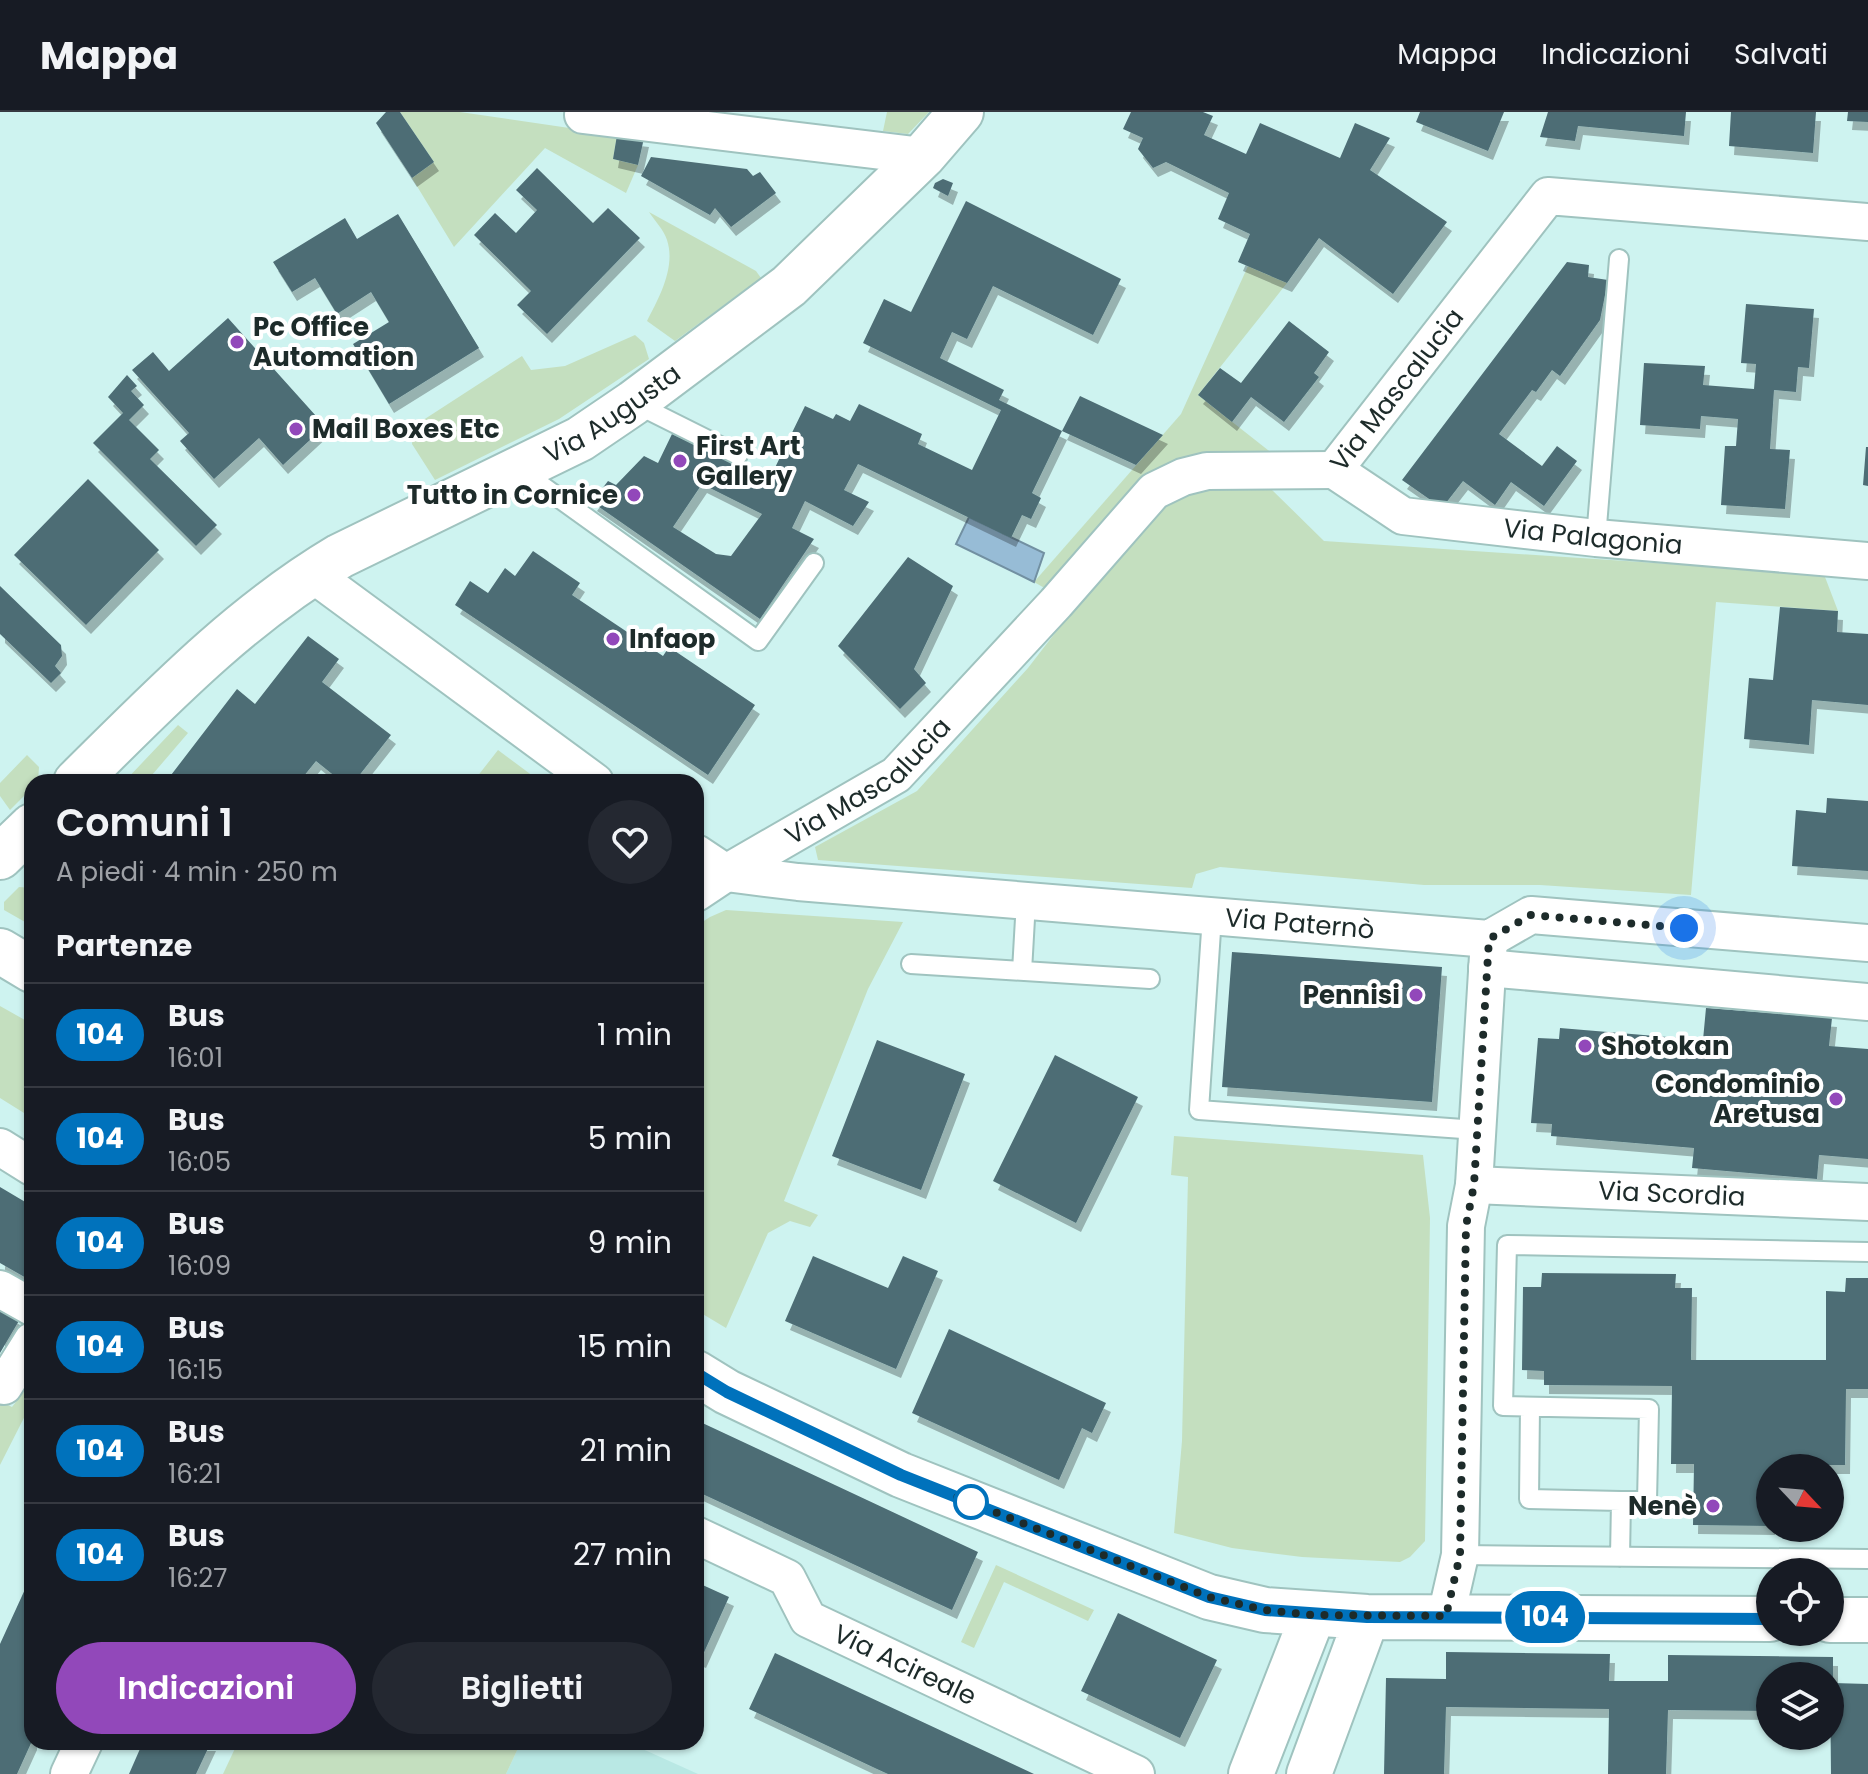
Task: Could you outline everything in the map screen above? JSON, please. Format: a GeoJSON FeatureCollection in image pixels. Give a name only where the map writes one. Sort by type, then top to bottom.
{"type":"FeatureCollection","features":[{"type":"Feature","properties":{"kind":"street","name":"Via Augusta"},"geometry":{"type":"LineString","coordinates":[[84,774],[195,664],[311,573],[348,551],[580,439],[789,286],[923,156],[961,112]]}},
{"type":"Feature","properties":{"kind":"street"},"geometry":{"type":"LineString","coordinates":[[583,115],[923,156]]}},
{"type":"Feature","properties":{"kind":"street","name":"Via Mascalucia"},"geometry":{"type":"LineString","coordinates":[[704,888],[896,775],[1056,603],[1154,491],[1183,477],[1207,471],[1334,470],[1548,196],[1868,222]]}},
{"type":"Feature","properties":{"kind":"street","name":"Via Palagonia"},"geometry":{"type":"LineString","coordinates":[[1334,470],[1403,516],[1596,538],[1868,561]]}},
{"type":"Feature","properties":{"kind":"street"},"geometry":{"type":"LineString","coordinates":[[311,573],[584,774]]}},
{"type":"Feature","properties":{"kind":"street"},"geometry":{"type":"LineString","coordinates":[[0,857],[24,834]]}},
{"type":"Feature","properties":{"kind":"street"},"geometry":{"type":"LineString","coordinates":[[704,858],[726,873]]}},
{"type":"Feature","properties":{"kind":"street","name":"Via Paternò"},"geometry":{"type":"LineString","coordinates":[[726,873],[824,885],[1212,916],[1868,1002]]}},
{"type":"Feature","properties":{"kind":"street"},"geometry":{"type":"LineString","coordinates":[[1446,1616],[1460,1555],[1466,1226],[1474,1185],[1488,954],[1531,915],[1868,943]]}},
{"type":"Feature","properties":{"kind":"street"},"geometry":{"type":"LineString","coordinates":[[0,951],[24,965]]}},
{"type":"Feature","properties":{"kind":"street"},"geometry":{"type":"LineString","coordinates":[[0,1147],[24,1162]]}},
{"type":"Feature","properties":{"kind":"street","name":"Via Scordia"},"geometry":{"type":"LineString","coordinates":[[1474,1185],[1868,1202]]}},
{"type":"Feature","properties":{"kind":"street"},"geometry":{"type":"LineString","coordinates":[[0,1289],[24,1302]]}},
{"type":"Feature","properties":{"kind":"street"},"geometry":{"type":"LineString","coordinates":[[0,1384],[4,1386],[24,1354]]}},
{"type":"Feature","properties":{"kind":"street"},"geometry":{"type":"LineString","coordinates":[[704,1378],[727,1392],[901,1475],[1209,1597],[1265,1610],[1367,1617],[1756,1619]]}},
{"type":"Feature","properties":{"kind":"street","name":"Via Acireale"},"geometry":{"type":"LineString","coordinates":[[704,1539],[787,1578],[808,1619],[1136,1774]]}},
{"type":"Feature","properties":{"kind":"street"},"geometry":{"type":"LineString","coordinates":[[1251,1774],[1313,1615]]}},
{"type":"Feature","properties":{"kind":"street"},"geometry":{"type":"LineString","coordinates":[[1309,1774],[1367,1617]]}},
{"type":"Feature","properties":{"kind":"street"},"geometry":{"type":"LineString","coordinates":[[1844,1620],[1868,1620]]}},
{"type":"Feature","properties":{"kind":"street"},"geometry":{"type":"LineString","coordinates":[[69,1774],[80,1750]]}},
{"type":"Feature","properties":{"kind":"lane"},"geometry":{"type":"LineString","coordinates":[[1596,538],[1619,259]]}},
{"type":"Feature","properties":{"kind":"lane"},"geometry":{"type":"LineString","coordinates":[[633,403],[738,455]]}},
{"type":"Feature","properties":{"kind":"lane"},"geometry":{"type":"LineString","coordinates":[[518,469],[758,641],[814,563]]}},
{"type":"Feature","properties":{"kind":"lane"},"geometry":{"type":"LineString","coordinates":[[1022,971],[1026,901]]}},
{"type":"Feature","properties":{"kind":"lane"},"geometry":{"type":"LineString","coordinates":[[1212,916],[1199,1110],[1477,1130]]}},
{"type":"Feature","properties":{"kind":"lane"},"geometry":{"type":"LineString","coordinates":[[911,964],[1150,979]]}},
{"type":"Feature","properties":{"kind":"lane"},"geometry":{"type":"LineString","coordinates":[[1530,1407],[1529,1499],[1647,1501],[1649,1409],[1503,1406],[1507,1245],[1868,1252]]}},
{"type":"Feature","properties":{"kind":"lane"},"geometry":{"type":"LineString","coordinates":[[1620,1557],[1621,1501]]}},
{"type":"Feature","properties":{"kind":"lane"},"geometry":{"type":"LineString","coordinates":[[1460,1555],[1868,1559]]}},
{"type":"Feature","properties":{"kind":"shaded area"},"geometry":{"type":"Polygon","coordinates":[[[969,517],[1044,553],[1034,582],[956,544],[969,517]]]}},
{"type":"Feature","properties":{"kind":"shaded area"},"geometry":{"type":"Polygon","coordinates":[[[517,1750],[645,1750],[698,1774],[506,1774],[517,1750]]]}},
{"type":"Feature","properties":{"kind":"green space"},"geometry":{"type":"Polygon","coordinates":[[[400,112],[460,112],[617,135],[613,159],[638,165],[626,193],[545,148],[454,247],[412,178],[434,162],[400,112]]]}},
{"type":"Feature","properties":{"kind":"green space"},"geometry":{"type":"Polygon","coordinates":[[[887,112],[929,112],[908,134],[883,131],[887,112]]]}},
{"type":"Feature","properties":{"kind":"green space"},"geometry":{"type":"Polygon","coordinates":[[[649,212],[756,271],[761,278],[675,341],[647,321],[665,282],[669,261],[666,236],[649,212]]]}},
{"type":"Feature","properties":{"kind":"green space"},"geometry":{"type":"Polygon","coordinates":[[[1248,266],[1287,283],[1198,395],[1273,454],[1219,462],[1048,590],[1034,582],[1181,414],[1248,266]]]}},
{"type":"Feature","properties":{"kind":"green space"},"geometry":{"type":"Polygon","coordinates":[[[635,335],[644,343],[649,359],[559,419],[435,480],[412,444],[414,426],[522,356],[531,370],[565,366],[635,335]]]}},
{"type":"Feature","properties":{"kind":"green space"},"geometry":{"type":"Polygon","coordinates":[[[1266,484],[1324,541],[1790,572],[1825,577],[1838,611],[1716,602],[1691,895],[1540,885],[1424,885],[1220,867],[1196,874],[1192,888],[818,860],[815,847],[917,791],[1028,668],[1150,510],[1182,489],[1266,484]]]}},
{"type":"Feature","properties":{"kind":"green space"},"geometry":{"type":"Polygon","coordinates":[[[178,725],[188,733],[153,774],[132,774],[178,725]]]}},
{"type":"Feature","properties":{"kind":"green space"},"geometry":{"type":"Polygon","coordinates":[[[498,750],[530,774],[479,774],[498,750]]]}},
{"type":"Feature","properties":{"kind":"green space"},"geometry":{"type":"Polygon","coordinates":[[[27,755],[39,767],[39,774],[24,774],[24,796],[10,810],[0,796],[0,783],[27,755]]]}},
{"type":"Feature","properties":{"kind":"green space"},"geometry":{"type":"Polygon","coordinates":[[[19,887],[24,887],[24,921],[4,910],[4,902],[19,887]]]}},
{"type":"Feature","properties":{"kind":"green space"},"geometry":{"type":"Polygon","coordinates":[[[726,910],[903,922],[868,989],[784,1201],[818,1215],[810,1227],[790,1221],[768,1233],[726,1328],[704,1315],[704,921],[726,910]]]}},
{"type":"Feature","properties":{"kind":"green space"},"geometry":{"type":"Polygon","coordinates":[[[0,1006],[24,1020],[24,1113],[0,1098],[0,1006]]]}},
{"type":"Feature","properties":{"kind":"green space"},"geometry":{"type":"Polygon","coordinates":[[[1174,1136],[1423,1155],[1430,1218],[1425,1541],[1410,1557],[1400,1562],[1302,1557],[1232,1548],[1174,1533],[1182,1441],[1188,1177],[1171,1175],[1174,1136]]]}},
{"type":"Feature","properties":{"kind":"green space"},"geometry":{"type":"Polygon","coordinates":[[[24,1391],[24,1418],[0,1465],[0,1401],[12,1407],[24,1391]]]}},
{"type":"Feature","properties":{"kind":"green space"},"geometry":{"type":"Polygon","coordinates":[[[996,1565],[1094,1610],[1088,1621],[1004,1582],[974,1648],[961,1642],[996,1565]]]}},
{"type":"Feature","properties":{"kind":"green space"},"geometry":{"type":"Polygon","coordinates":[[[234,1750],[517,1750],[506,1774],[223,1774],[234,1750]]]}},
{"type":"Feature","properties":{"kind":"building"},"geometry":{"type":"Polygon","coordinates":[[[386,112],[400,112],[434,162],[412,178],[376,123],[386,112]]]}},
{"type":"Feature","properties":{"kind":"building"},"geometry":{"type":"Polygon","coordinates":[[[1131,112],[1203,112],[1213,116],[1204,135],[1246,154],[1260,123],[1340,158],[1355,123],[1390,138],[1370,170],[1447,222],[1393,294],[1319,238],[1287,283],[1238,262],[1250,234],[1218,219],[1229,193],[1166,162],[1153,168],[1138,149],[1143,138],[1123,129],[1131,112]]]}},
{"type":"Feature","properties":{"kind":"building"},"geometry":{"type":"Polygon","coordinates":[[[1420,112],[1504,112],[1488,151],[1416,122],[1420,112]]]}},
{"type":"Feature","properties":{"kind":"building"},"geometry":{"type":"Polygon","coordinates":[[[1548,112],[1686,112],[1684,136],[1578,126],[1575,141],[1540,137],[1548,112]]]}},
{"type":"Feature","properties":{"kind":"building"},"geometry":{"type":"Polygon","coordinates":[[[1731,112],[1816,112],[1813,153],[1729,146],[1731,112]]]}},
{"type":"Feature","properties":{"kind":"building"},"geometry":{"type":"Polygon","coordinates":[[[1848,112],[1868,112],[1868,122],[1847,121],[1848,112]]]}},
{"type":"Feature","properties":{"kind":"building"},"geometry":{"type":"Polygon","coordinates":[[[617,135],[644,138],[638,165],[613,159],[617,135]]]}},
{"type":"Feature","properties":{"kind":"building"},"geometry":{"type":"Polygon","coordinates":[[[651,157],[747,169],[753,176],[760,172],[776,193],[731,227],[715,208],[710,215],[641,176],[651,157]]]}},
{"type":"Feature","properties":{"kind":"building"},"geometry":{"type":"Polygon","coordinates":[[[537,168],[593,223],[608,208],[640,238],[547,334],[517,305],[531,291],[474,235],[495,213],[516,233],[537,210],[516,190],[537,168]]]}},
{"type":"Feature","properties":{"kind":"building"},"geometry":{"type":"Polygon","coordinates":[[[943,179],[953,183],[948,196],[933,188],[943,179]]]}},
{"type":"Feature","properties":{"kind":"building"},"geometry":{"type":"Polygon","coordinates":[[[966,201],[1121,279],[1093,335],[993,286],[967,339],[952,332],[940,358],[1004,390],[999,400],[1062,431],[1032,493],[1041,498],[1031,519],[1022,515],[1011,538],[858,464],[844,490],[869,502],[853,526],[805,501],[792,528],[814,539],[760,619],[592,502],[608,481],[616,485],[644,456],[658,463],[672,434],[769,480],[805,406],[833,419],[836,414],[850,421],[859,404],[922,434],[918,444],[972,470],[1001,410],[863,343],[884,299],[911,312],[966,201]],[[702,484],[673,527],[716,554],[731,556],[762,514],[702,484]]]}},
{"type":"Feature","properties":{"kind":"building"},"geometry":{"type":"Polygon","coordinates":[[[398,214],[479,348],[389,404],[353,344],[389,322],[371,292],[337,314],[315,278],[292,292],[273,262],[345,218],[357,239],[398,214]]]}},
{"type":"Feature","properties":{"kind":"building"},"geometry":{"type":"Polygon","coordinates":[[[1567,262],[1589,265],[1588,277],[1608,280],[1600,320],[1560,376],[1552,370],[1536,392],[1532,390],[1499,434],[1542,466],[1557,446],[1577,461],[1544,506],[1511,482],[1495,505],[1463,481],[1442,508],[1402,480],[1567,262]]]}},
{"type":"Feature","properties":{"kind":"building"},"geometry":{"type":"Polygon","coordinates":[[[1746,304],[1814,309],[1809,368],[1798,367],[1796,392],[1774,390],[1770,449],[1790,450],[1785,509],[1721,505],[1725,446],[1736,446],[1738,419],[1701,416],[1700,429],[1640,425],[1644,363],[1705,366],[1703,385],[1754,389],[1756,364],[1741,363],[1746,304]]]}},
{"type":"Feature","properties":{"kind":"building"},"geometry":{"type":"Polygon","coordinates":[[[228,318],[325,426],[283,465],[259,438],[214,479],[180,441],[189,433],[132,370],[153,352],[169,371],[228,318]]]}},
{"type":"Feature","properties":{"kind":"building"},"geometry":{"type":"Polygon","coordinates":[[[1289,321],[1329,352],[1314,373],[1319,377],[1284,422],[1251,397],[1232,422],[1198,395],[1220,368],[1241,383],[1289,321]]]}},
{"type":"Feature","properties":{"kind":"building"},"geometry":{"type":"Polygon","coordinates":[[[127,375],[137,386],[131,391],[144,405],[129,420],[159,450],[150,459],[217,525],[196,546],[93,443],[123,413],[108,397],[127,375]]]}},
{"type":"Feature","properties":{"kind":"building"},"geometry":{"type":"Polygon","coordinates":[[[1080,396],[1163,435],[1136,465],[1062,431],[1080,396]]]}},
{"type":"Feature","properties":{"kind":"building"},"geometry":{"type":"Polygon","coordinates":[[[1868,447],[1868,486],[1863,485],[1868,447]]]}},
{"type":"Feature","properties":{"kind":"building"},"geometry":{"type":"Polygon","coordinates":[[[88,479],[159,550],[86,625],[14,555],[88,479]]]}},
{"type":"Feature","properties":{"kind":"building"},"geometry":{"type":"Polygon","coordinates":[[[533,551],[580,583],[572,595],[663,656],[669,647],[755,705],[708,775],[455,605],[470,581],[488,593],[505,568],[515,576],[533,551]]]}},
{"type":"Feature","properties":{"kind":"building"},"geometry":{"type":"Polygon","coordinates":[[[908,557],[953,586],[914,669],[926,683],[900,709],[838,646],[908,557]]]}},
{"type":"Feature","properties":{"kind":"building"},"geometry":{"type":"Polygon","coordinates":[[[0,586],[61,645],[62,656],[55,666],[61,673],[51,683],[0,634],[0,586]]]}},
{"type":"Feature","properties":{"kind":"building"},"geometry":{"type":"Polygon","coordinates":[[[1780,607],[1838,611],[1837,632],[1868,634],[1868,705],[1812,700],[1809,745],[1744,739],[1749,678],[1773,680],[1780,607]]]}},
{"type":"Feature","properties":{"kind":"building"},"geometry":{"type":"Polygon","coordinates":[[[308,636],[339,659],[322,682],[391,735],[360,774],[332,774],[316,761],[305,774],[172,774],[237,689],[255,704],[308,636]]]}},
{"type":"Feature","properties":{"kind":"building"},"geometry":{"type":"Polygon","coordinates":[[[1827,798],[1868,801],[1868,871],[1792,866],[1796,810],[1826,813],[1827,798]]]}},
{"type":"Feature","properties":{"kind":"building"},"geometry":{"type":"Polygon","coordinates":[[[1232,952],[1442,967],[1432,1102],[1222,1087],[1232,952]]]}},
{"type":"Feature","properties":{"kind":"building"},"geometry":{"type":"Polygon","coordinates":[[[1706,1008],[1832,1018],[1829,1046],[1868,1049],[1868,1159],[1819,1155],[1817,1179],[1692,1168],[1694,1148],[1551,1136],[1552,1124],[1531,1123],[1538,1038],[1559,1039],[1560,1028],[1703,1040],[1706,1008]]]}},
{"type":"Feature","properties":{"kind":"building"},"geometry":{"type":"Polygon","coordinates":[[[877,1040],[965,1074],[921,1190],[832,1156],[877,1040]]]}},
{"type":"Feature","properties":{"kind":"building"},"geometry":{"type":"Polygon","coordinates":[[[1055,1055],[1138,1097],[1076,1223],[993,1181],[1055,1055]]]}},
{"type":"Feature","properties":{"kind":"building"},"geometry":{"type":"Polygon","coordinates":[[[0,1187],[24,1201],[24,1277],[0,1263],[0,1187]]]}},
{"type":"Feature","properties":{"kind":"building"},"geometry":{"type":"Polygon","coordinates":[[[813,1256],[888,1288],[903,1256],[938,1271],[896,1369],[785,1321],[813,1256]]]}},
{"type":"Feature","properties":{"kind":"building"},"geometry":{"type":"Polygon","coordinates":[[[1542,1273],[1676,1274],[1675,1288],[1692,1288],[1691,1360],[1826,1360],[1826,1291],[1845,1292],[1846,1278],[1868,1278],[1868,1389],[1846,1389],[1845,1465],[1844,1454],[1756,1454],[1756,1526],[1693,1525],[1694,1464],[1671,1464],[1672,1386],[1544,1385],[1544,1371],[1522,1370],[1523,1287],[1541,1287],[1542,1273]]]}},
{"type":"Feature","properties":{"kind":"building"},"geometry":{"type":"Polygon","coordinates":[[[0,1307],[20,1319],[0,1353],[0,1307]]]}},
{"type":"Feature","properties":{"kind":"building"},"geometry":{"type":"Polygon","coordinates":[[[949,1329],[1106,1403],[1092,1433],[1082,1428],[1059,1480],[912,1413],[949,1329]]]}},
{"type":"Feature","properties":{"kind":"building"},"geometry":{"type":"Polygon","coordinates":[[[704,1424],[978,1552],[952,1610],[704,1495],[704,1424]]]}},
{"type":"Feature","properties":{"kind":"building"},"geometry":{"type":"Polygon","coordinates":[[[704,1586],[729,1597],[704,1652],[704,1586]]]}},
{"type":"Feature","properties":{"kind":"building"},"geometry":{"type":"Polygon","coordinates":[[[24,1592],[24,1750],[28,1750],[17,1774],[0,1774],[0,1644],[24,1592]]]}},
{"type":"Feature","properties":{"kind":"building"},"geometry":{"type":"Polygon","coordinates":[[[1118,1613],[1217,1660],[1180,1738],[1081,1691],[1118,1613]]]}},
{"type":"Feature","properties":{"kind":"building"},"geometry":{"type":"Polygon","coordinates":[[[1446,1652],[1610,1654],[1609,1681],[1668,1681],[1668,1655],[1833,1657],[1833,1662],[1756,1662],[1756,1711],[1668,1710],[1666,1774],[1608,1774],[1609,1709],[1446,1707],[1444,1774],[1384,1774],[1386,1678],[1446,1679],[1446,1652]]]}},
{"type":"Feature","properties":{"kind":"building"},"geometry":{"type":"Polygon","coordinates":[[[775,1653],[1034,1774],[888,1774],[877,1769],[749,1709],[775,1653]]]}},
{"type":"Feature","properties":{"kind":"building"},"geometry":{"type":"Polygon","coordinates":[[[1844,1683],[1868,1684],[1868,1774],[1831,1774],[1831,1750],[1844,1750],[1844,1683]]]}},
{"type":"Feature","properties":{"kind":"building"},"geometry":{"type":"Polygon","coordinates":[[[140,1750],[207,1750],[196,1774],[129,1774],[140,1750]]]}},
{"type":"Feature","properties":{"kind":"bus line","name":"104"},"geometry":{"type":"LineString","coordinates":[[704,1378],[727,1392],[901,1475],[1209,1597],[1265,1610],[1367,1617],[1756,1619]]}},
{"type":"Feature","properties":{"kind":"place","name":"Pc Office Automation"},"geometry":{"type":"Point","coordinates":[237,342]}},
{"type":"Feature","properties":{"kind":"place","name":"Mail Boxes Etc"},"geometry":{"type":"Point","coordinates":[296,429]}},
{"type":"Feature","properties":{"kind":"place","name":"First Art Gallery"},"geometry":{"type":"Point","coordinates":[680,461]}},
{"type":"Feature","properties":{"kind":"place","name":"Tutto in Cornice"},"geometry":{"type":"Point","coordinates":[634,495]}},
{"type":"Feature","properties":{"kind":"place","name":"Infaop"},"geometry":{"type":"Point","coordinates":[613,639]}},
{"type":"Feature","properties":{"kind":"place","name":"Pennisi"},"geometry":{"type":"Point","coordinates":[1416,995]}},
{"type":"Feature","properties":{"kind":"place","name":"Shotokan"},"geometry":{"type":"Point","coordinates":[1585,1046]}},
{"type":"Feature","properties":{"kind":"place","name":"Condominio Aretusa"},"geometry":{"type":"Point","coordinates":[1836,1099]}},
{"type":"Feature","properties":{"kind":"place","name":"Nenè"},"geometry":{"type":"Point","coordinates":[1713,1506]}},
{"type":"Feature","properties":{"kind":"route"},"geometry":{"type":"LineString","coordinates":[[971,1502],[957,1497],[1209,1597],[1265,1610],[1313,1615],[1446,1616],[1460,1555],[1466,1226],[1474,1185],[1489,939],[1531,915],[1684,928]]}}]}
